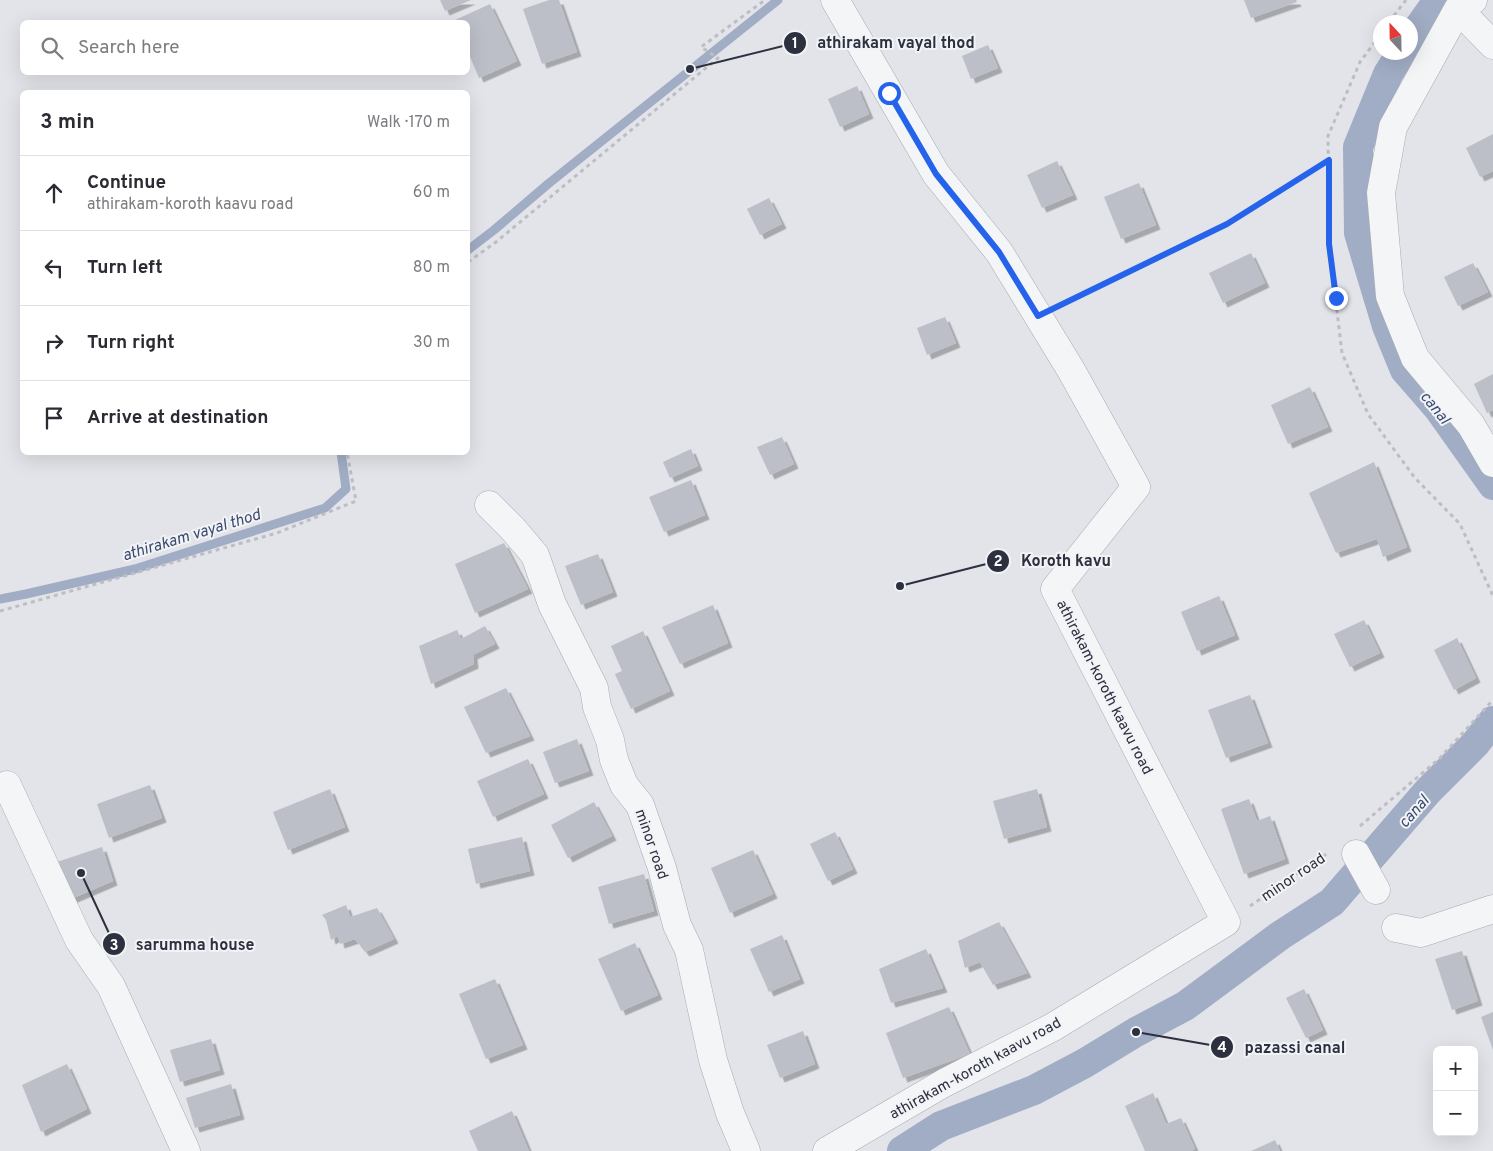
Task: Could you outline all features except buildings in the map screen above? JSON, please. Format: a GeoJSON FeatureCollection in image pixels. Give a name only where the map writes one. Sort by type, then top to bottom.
{"type":"FeatureCollection","features":[{"type":"Feature","properties":{"kind":"street","name":"athirakam-koroth kaavu road"},"geometry":{"type":"LineString","coordinates":[[827,1151],[944,1083],[1052,1027],[1226,922],[1054,589],[1136,487],[1071,370],[999,252],[936,174],[835,0]]}},
{"type":"Feature","properties":{"kind":"street"},"geometry":{"type":"LineString","coordinates":[[1493,45],[1465,4],[1393,127],[1381,193],[1390,296],[1415,358],[1471,425],[1493,463]]}},
{"type":"Feature","properties":{"kind":"street","name":"minor road"},"geometry":{"type":"LineString","coordinates":[[489,505],[535,555],[552,604],[594,688],[597,708],[610,740],[617,768],[624,785],[640,805],[662,868],[677,925],[689,950],[713,1060],[730,1113],[746,1151]]}},
{"type":"Feature","properties":{"kind":"street"},"geometry":{"type":"LineString","coordinates":[[7,785],[79,940],[111,986],[186,1151]]}},
{"type":"Feature","properties":{"kind":"street"},"geometry":{"type":"LineString","coordinates":[[1356,854],[1376,890]]}},
{"type":"Feature","properties":{"kind":"street"},"geometry":{"type":"LineString","coordinates":[[1396,928],[1421,933],[1493,909]]}},
{"type":"Feature","properties":{"kind":"path"},"geometry":{"type":"LineString","coordinates":[[470,261],[504,236],[718,58],[701,47],[765,0]]}},
{"type":"Feature","properties":{"kind":"path"},"geometry":{"type":"LineString","coordinates":[[1394,15],[1406,0]]}},
{"type":"Feature","properties":{"kind":"path"},"geometry":{"type":"LineString","coordinates":[[1373,44],[1360,62],[1328,136],[1329,244],[1342,353],[1368,414],[1415,478],[1460,524],[1493,596]]}},
{"type":"Feature","properties":{"kind":"path"},"geometry":{"type":"LineString","coordinates":[[1038,316],[1227,224],[1329,160]]}},
{"type":"Feature","properties":{"kind":"path"},"geometry":{"type":"LineString","coordinates":[[0,611],[277,534],[356,500],[348,455]]}},
{"type":"Feature","properties":{"kind":"path"},"geometry":{"type":"LineString","coordinates":[[1359,827],[1439,759],[1493,700]]}},
{"type":"Feature","properties":{"kind":"path","name":"minor road"},"geometry":{"type":"LineString","coordinates":[[1226,922],[1330,852],[1356,854]]}},
{"type":"Feature","properties":{"kind":"waterway","name":"athirakam vayal thod"},"geometry":{"type":"LineString","coordinates":[[470,248],[778,0]]}},
{"type":"Feature","properties":{"kind":"waterway"},"geometry":{"type":"LineString","coordinates":[[1418,29],[1432,9],[1443,0]]}},
{"type":"Feature","properties":{"kind":"waterway","name":"canal"},"geometry":{"type":"LineString","coordinates":[[1397,60],[1388,74],[1358,147],[1359,233],[1387,326],[1405,370],[1439,409],[1493,485]]}},
{"type":"Feature","properties":{"kind":"waterway","name":"athirakam vayal thod"},"geometry":{"type":"LineString","coordinates":[[0,599],[135,569],[325,508],[346,489],[341,455]]}},
{"type":"Feature","properties":{"kind":"waterway","name":"canal"},"geometry":{"type":"LineString","coordinates":[[902,1151],[941,1126],[1034,1090],[1185,1006],[1281,935],[1332,902],[1428,791],[1475,744],[1493,721]]}},
{"type":"Feature","properties":{"kind":"place","name":"athirakam vayal thod"},"geometry":{"type":"Point","coordinates":[690,69]}},
{"type":"Feature","properties":{"kind":"place","name":"Koroth kavu"},"geometry":{"type":"Point","coordinates":[900,586]}},
{"type":"Feature","properties":{"kind":"place","name":"sarumma house"},"geometry":{"type":"Point","coordinates":[81,873]}},
{"type":"Feature","properties":{"kind":"place","name":"pazassi canal"},"geometry":{"type":"Point","coordinates":[1136,1032]}},
{"type":"Feature","properties":{"kind":"route"},"geometry":{"type":"LineString","coordinates":[[889,93],[936,174],[999,252],[1038,316],[1227,224],[1329,160],[1329,244],[1336,298]]}}]}
